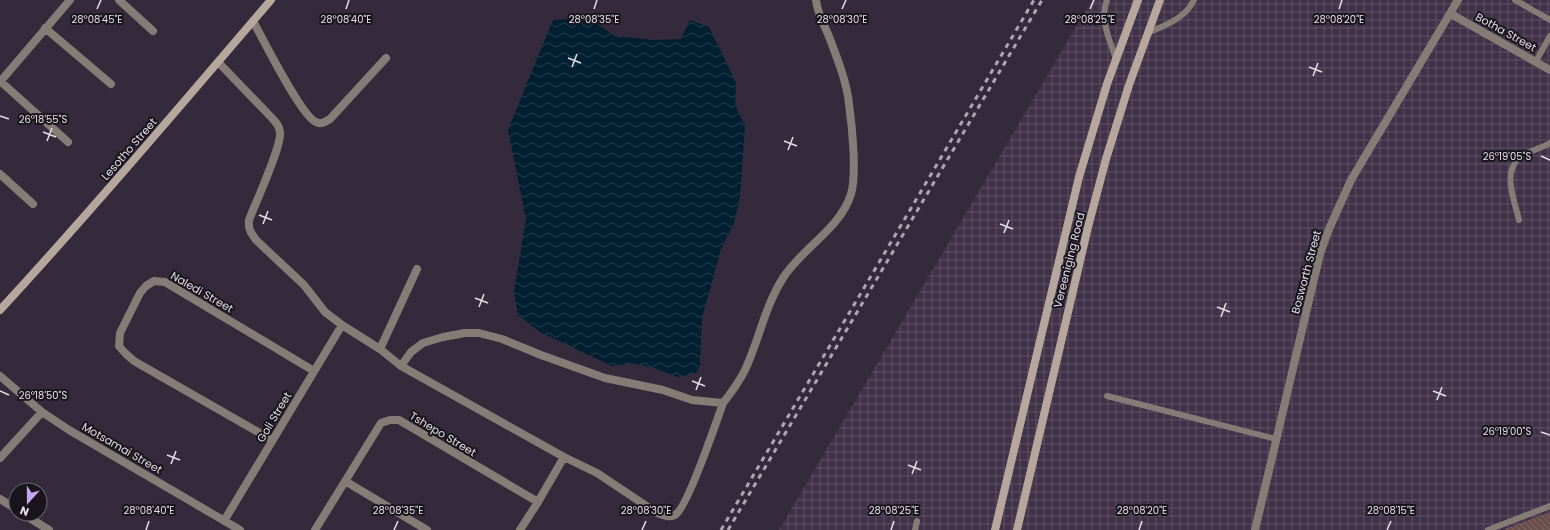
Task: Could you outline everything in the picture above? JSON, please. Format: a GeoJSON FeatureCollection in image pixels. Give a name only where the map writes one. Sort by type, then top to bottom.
{"type":"FeatureCollection","features":[{"type":"Feature","properties":{"kind":"main road","name":"Lesotho Street"},"geometry":{"type":"LineString","coordinates":[[0,310],[88,212],[271,0]]}},
{"type":"Feature","properties":{"kind":"main road","name":"Vereeniging Road"},"geometry":{"type":"LineString","coordinates":[[995,530],[1079,177],[1107,84],[1138,0]]}},
{"type":"Feature","properties":{"kind":"main road","name":"Vereeniging Road"},"geometry":{"type":"LineString","coordinates":[[1017,530],[1100,181],[1120,114],[1160,0]]}},
{"type":"Feature","properties":{"kind":"street"},"geometry":{"type":"LineString","coordinates":[[68,142],[0,81],[70,0]]}},
{"type":"Feature","properties":{"kind":"street"},"geometry":{"type":"LineString","coordinates":[[119,0],[153,31]]}},
{"type":"Feature","properties":{"kind":"street"},"geometry":{"type":"LineString","coordinates":[[219,62],[271,117],[278,125],[280,130],[278,144],[249,220],[248,227],[250,232],[256,240],[304,285],[325,312],[342,325],[380,349],[401,366],[564,457],[614,483],[657,513],[666,516],[674,516],[679,512],[695,480],[723,403],[734,389],[745,370],[773,297],[782,279],[796,261],[831,226],[844,210],[851,194],[853,166],[849,102],[834,50],[818,12],[816,0]]}},
{"type":"Feature","properties":{"kind":"street","name":"Bosworth Street"},"geometry":{"type":"LineString","coordinates":[[1255,530],[1320,254],[1329,229],[1351,180],[1458,0]]}},
{"type":"Feature","properties":{"kind":"street","name":"Botha Street"},"geometry":{"type":"LineString","coordinates":[[1450,14],[1550,70]]}},
{"type":"Feature","properties":{"kind":"street"},"geometry":{"type":"LineString","coordinates":[[253,21],[291,90],[306,113],[317,123],[322,124],[330,119],[386,58]]}},
{"type":"Feature","properties":{"kind":"street"},"geometry":{"type":"LineString","coordinates":[[45,28],[111,84]]}},
{"type":"Feature","properties":{"kind":"street"},"geometry":{"type":"LineString","coordinates":[[0,174],[33,204]]}},
{"type":"Feature","properties":{"kind":"street"},"geometry":{"type":"LineString","coordinates":[[380,349],[416,269]]}},
{"type":"Feature","properties":{"kind":"street","name":"Naledi Street"},"geometry":{"type":"LineString","coordinates":[[272,440],[134,361],[125,354],[119,346],[120,333],[140,293],[146,286],[154,281],[164,282],[314,371]]}},
{"type":"Feature","properties":{"kind":"street","name":"Goli Street"},"geometry":{"type":"LineString","coordinates":[[224,521],[342,325]]}},
{"type":"Feature","properties":{"kind":"street"},"geometry":{"type":"LineString","coordinates":[[401,366],[411,352],[423,343],[443,337],[465,333],[479,334],[502,338],[547,358],[605,378],[663,390],[692,400],[723,403]]}},
{"type":"Feature","properties":{"kind":"street","name":"Motsamai Street"},"geometry":{"type":"LineString","coordinates":[[0,376],[42,412],[76,434],[240,530]]}},
{"type":"Feature","properties":{"kind":"street"},"geometry":{"type":"LineString","coordinates":[[0,458],[42,412]]}},
{"type":"Feature","properties":{"kind":"street","name":"Tshepo Street"},"geometry":{"type":"LineString","coordinates":[[315,530],[381,423],[390,420],[399,420],[538,502]]}},
{"type":"Feature","properties":{"kind":"street"},"geometry":{"type":"LineString","coordinates":[[520,530],[564,457]]}},
{"type":"Feature","properties":{"kind":"street"},"geometry":{"type":"LineString","coordinates":[[345,481],[427,530]]}},
{"type":"Feature","properties":{"kind":"street"},"geometry":{"type":"LineString","coordinates":[[36,522],[48,530]]}},
{"type":"Feature","properties":{"kind":"lane"},"geometry":{"type":"LineString","coordinates":[[1107,0],[1104,17],[1116,59]]}},
{"type":"Feature","properties":{"kind":"lane"},"geometry":{"type":"LineString","coordinates":[[1148,34],[1173,22],[1186,13],[1194,0]]}},
{"type":"Feature","properties":{"kind":"lane"},"geometry":{"type":"LineString","coordinates":[[1516,0],[1550,20]]}},
{"type":"Feature","properties":{"kind":"lane"},"geometry":{"type":"LineString","coordinates":[[1536,62],[1550,36]]}},
{"type":"Feature","properties":{"kind":"lane"},"geometry":{"type":"LineString","coordinates":[[1519,220],[1510,179],[1512,167],[1520,158],[1550,144]]}},
{"type":"Feature","properties":{"kind":"lane"},"geometry":{"type":"LineString","coordinates":[[1107,396],[1276,439]]}},
{"type":"Feature","properties":{"kind":"lane"},"geometry":{"type":"LineString","coordinates":[[1488,530],[1550,506]]}},
{"type":"Feature","properties":{"kind":"lane"},"geometry":{"type":"LineString","coordinates":[[916,530],[917,521]]}},
{"type":"Feature","properties":{"kind":"shaded area"},"geometry":{"type":"Polygon","coordinates":[[[1092,0],[1550,0],[1550,530],[779,530],[1092,0]]]}},
{"type":"Feature","properties":{"kind":"water"},"geometry":{"type":"Polygon","coordinates":[[[589,18],[615,36],[654,40],[681,39],[690,20],[709,27],[736,83],[735,105],[745,126],[740,197],[734,223],[721,249],[702,318],[700,366],[696,373],[678,377],[654,368],[632,363],[612,366],[540,332],[518,315],[514,292],[526,219],[508,130],[553,20],[589,18]]]}},
{"type":"Feature","properties":{"kind":"building"},"geometry":{"type":"Polygon","coordinates":[[[1550,512],[1550,530],[1505,530],[1505,529],[1550,512]]]}},
{"type":"Feature","properties":{"kind":"railway"},"geometry":{"type":"LineString","coordinates":[[721,530],[1034,0]]}},
{"type":"Feature","properties":{"kind":"railway"},"geometry":{"type":"LineString","coordinates":[[728,530],[1042,0]]}}]}
